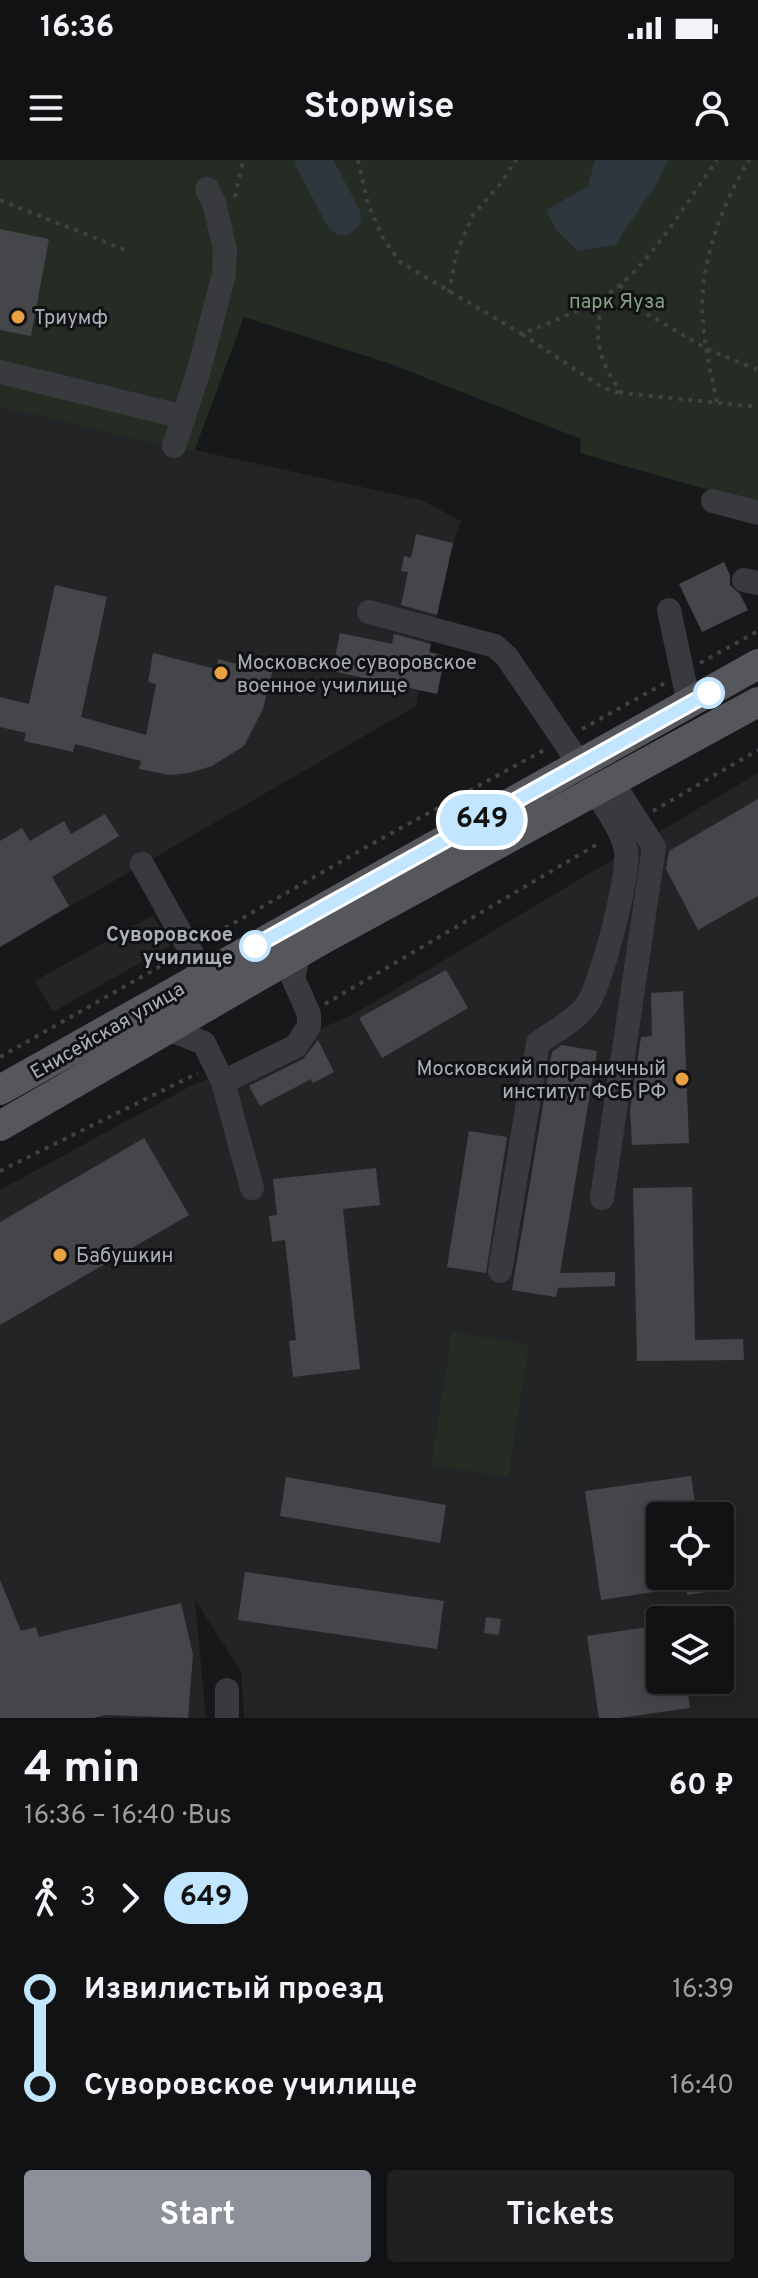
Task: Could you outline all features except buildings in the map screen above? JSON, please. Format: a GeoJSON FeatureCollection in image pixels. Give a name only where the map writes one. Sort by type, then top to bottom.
{"type":"FeatureCollection","features":[{"type":"Feature","properties":{"kind":"main road","name":"Енисейская улица"},"geometry":{"type":"LineString","coordinates":[[0,1126],[596,779],[689,704],[758,664]]}},
{"type":"Feature","properties":{"kind":"main road","name":"Енисейская улица"},"geometry":{"type":"LineString","coordinates":[[0,1090],[197,962],[758,702]]}},
{"type":"Feature","properties":{"kind":"lane"},"geometry":{"type":"LineString","coordinates":[[174,446],[199,370],[224,274],[225,250],[214,202],[207,189]]}},
{"type":"Feature","properties":{"kind":"lane"},"geometry":{"type":"LineString","coordinates":[[0,372],[184,417]]}},
{"type":"Feature","properties":{"kind":"lane"},"geometry":{"type":"LineString","coordinates":[[713,501],[758,513]]}},
{"type":"Feature","properties":{"kind":"lane"},"geometry":{"type":"LineString","coordinates":[[669,610],[689,704]]}},
{"type":"Feature","properties":{"kind":"lane"},"geometry":{"type":"LineString","coordinates":[[369,612],[495,646],[507,657],[628,826],[654,847],[602,1198]]}},
{"type":"Feature","properties":{"kind":"lane"},"geometry":{"type":"LineString","coordinates":[[500,1271],[538,1043],[586,1006],[603,970],[625,871],[628,826]]}},
{"type":"Feature","properties":{"kind":"lane"},"geometry":{"type":"LineString","coordinates":[[142,864],[197,962]]}},
{"type":"Feature","properties":{"kind":"lane"},"geometry":{"type":"LineString","coordinates":[[219,1073],[296,1046],[309,1026],[309,1014],[293,978],[299,953]]}},
{"type":"Feature","properties":{"kind":"lane"},"geometry":{"type":"LineString","coordinates":[[168,1029],[204,1043],[219,1073],[252,1188]]}},
{"type":"Feature","properties":{"kind":"lane"},"geometry":{"type":"LineString","coordinates":[[227,1690],[227,1718]]}},
{"type":"Feature","properties":{"kind":"path"},"geometry":{"type":"LineString","coordinates":[[358,160],[368,204],[383,238],[400,262],[449,293],[488,313],[603,388],[622,393],[758,407]]}},
{"type":"Feature","properties":{"kind":"path"},"geometry":{"type":"LineString","coordinates":[[449,293],[456,254],[473,215],[516,160]]}},
{"type":"Feature","properties":{"kind":"path"},"geometry":{"type":"LineString","coordinates":[[522,334],[604,296],[620,285],[645,260],[717,160]]}},
{"type":"Feature","properties":{"kind":"path"},"geometry":{"type":"LineString","coordinates":[[717,402],[702,318],[704,282],[728,200],[749,160]]}},
{"type":"Feature","properties":{"kind":"path"},"geometry":{"type":"LineString","coordinates":[[0,200],[130,252]]}},
{"type":"Feature","properties":{"kind":"path"},"geometry":{"type":"LineString","coordinates":[[620,285],[637,308],[707,349],[758,370]]}},
{"type":"Feature","properties":{"kind":"path"},"geometry":{"type":"LineString","coordinates":[[604,296],[597,323],[600,354],[622,393]]}},
{"type":"Feature","properties":{"kind":"path"},"geometry":{"type":"LineString","coordinates":[[0,1057],[197,962],[368,846],[758,631]]}},
{"type":"Feature","properties":{"kind":"path"},"geometry":{"type":"LineString","coordinates":[[309,1014],[758,750]]}},
{"type":"Feature","properties":{"kind":"path"},"geometry":{"type":"LineString","coordinates":[[0,1171],[219,1073]]}},
{"type":"Feature","properties":{"kind":"shaded area"},"geometry":{"type":"Polygon","coordinates":[[[595,160],[668,160],[659,180],[615,245],[578,251],[555,229],[547,210],[588,186],[595,160]]]}},
{"type":"Feature","properties":{"kind":"shaded area","name":"Московское суворовское военное училище"},"geometry":{"type":"Polygon","coordinates":[[[0,407],[421,500],[461,521],[453,543],[429,652],[445,656],[437,694],[419,690],[416,706],[0,947],[0,407]]]}},
{"type":"Feature","properties":{"kind":"shaded area"},"geometry":{"type":"Polygon","coordinates":[[[758,773],[758,1718],[244,1718],[241,1671],[195,1600],[206,1718],[0,1718],[0,1190],[189,1087],[352,1015],[758,773]]]}},
{"type":"Feature","properties":{"kind":"shaded area"},"geometry":{"type":"Polygon","coordinates":[[[153,915],[170,946],[53,1012],[35,981],[153,915]]]}},
{"type":"Feature","properties":{"kind":"green space","name":"парк Яуза"},"geometry":{"type":"Polygon","coordinates":[[[0,160],[758,160],[758,504],[580,453],[581,439],[388,363],[244,317],[194,452],[0,407],[0,160]]]}},
{"type":"Feature","properties":{"kind":"green space"},"geometry":{"type":"Polygon","coordinates":[[[452,1332],[529,1345],[508,1477],[431,1465],[452,1332]]]}},
{"type":"Feature","properties":{"kind":"waterway"},"geometry":{"type":"LineString","coordinates":[[313,160],[343,217]]}},
{"type":"Feature","properties":{"kind":"bus line","name":"649"},"geometry":{"type":"LineString","coordinates":[[255,946],[709,693]]}},
{"type":"Feature","properties":{"kind":"place","name":"Триумф"},"geometry":{"type":"Point","coordinates":[18,317]}},
{"type":"Feature","properties":{"kind":"place","name":"Московское суворовское военное училище"},"geometry":{"type":"Point","coordinates":[221,673]}},
{"type":"Feature","properties":{"kind":"place","name":"Суворовское училище"},"geometry":{"type":"Point","coordinates":[255,946]}},
{"type":"Feature","properties":{"kind":"place","name":"Московский пограничный институт ФСБ РФ"},"geometry":{"type":"Point","coordinates":[682,1079]}},
{"type":"Feature","properties":{"kind":"place","name":"Бабушкин"},"geometry":{"type":"Point","coordinates":[60,1255]}}]}
